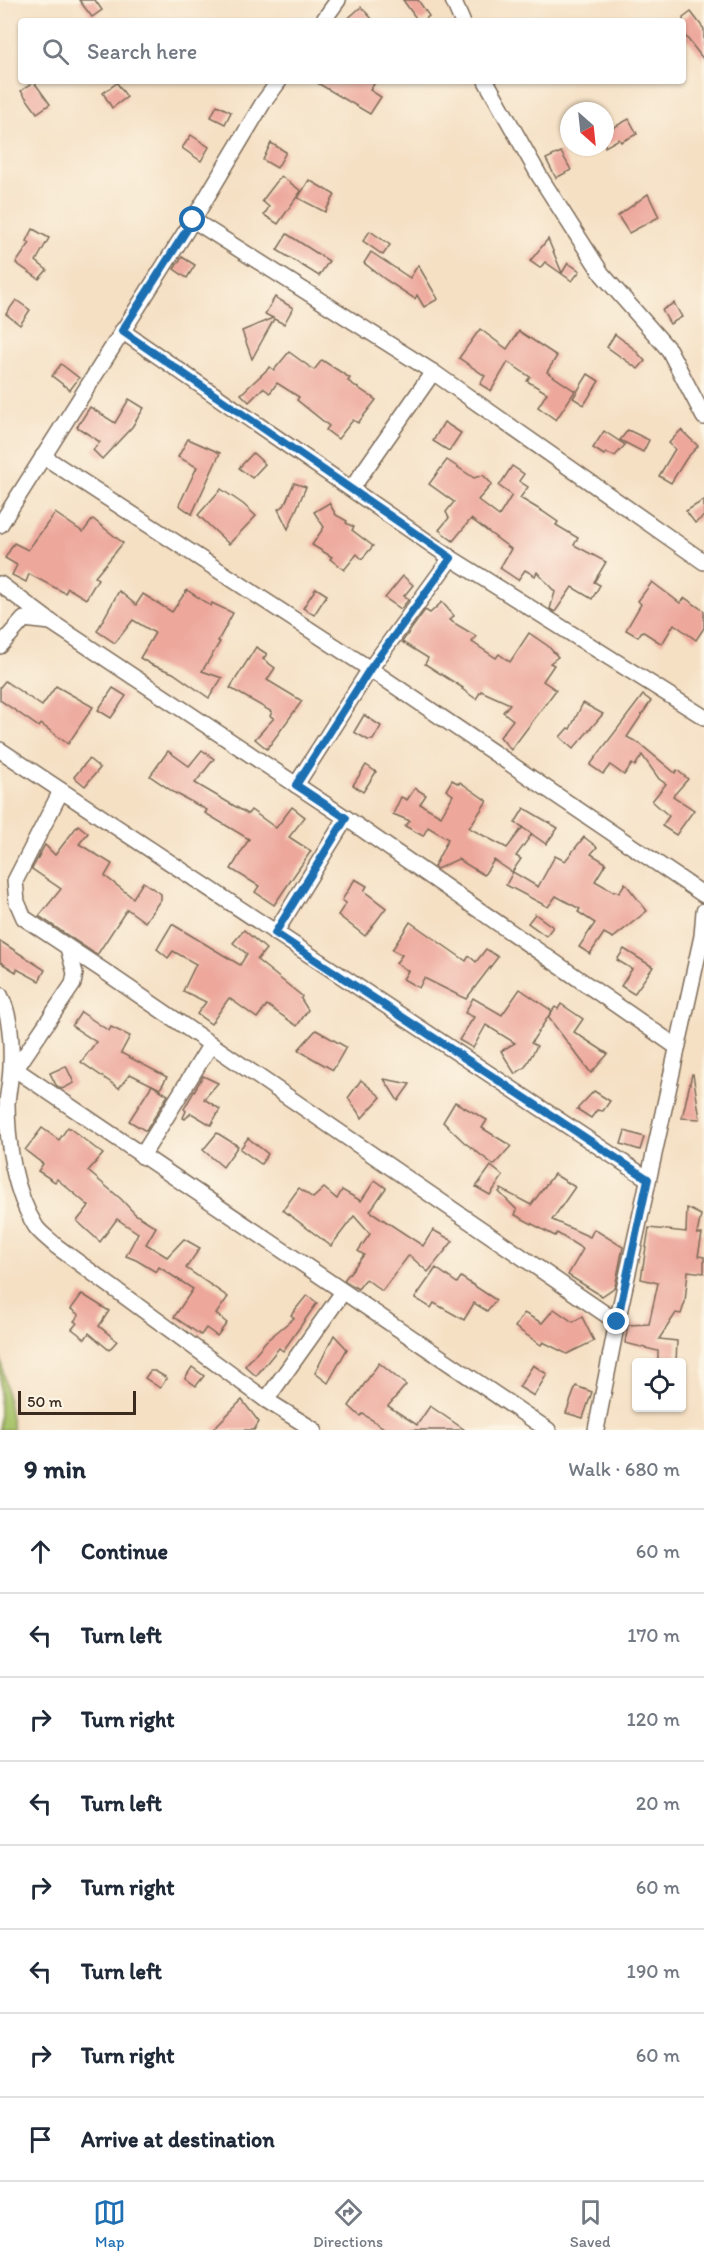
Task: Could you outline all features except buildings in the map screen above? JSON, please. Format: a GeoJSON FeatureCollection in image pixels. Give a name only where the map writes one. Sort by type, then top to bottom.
{"type":"FeatureCollection","features":[{"type":"Feature","properties":{"kind":"street"},"geometry":{"type":"LineString","coordinates":[[325,18],[338,0]]}},
{"type":"Feature","properties":{"kind":"street"},"geometry":{"type":"LineString","coordinates":[[453,0],[461,18]]}},
{"type":"Feature","properties":{"kind":"street"},"geometry":{"type":"LineString","coordinates":[[0,525],[277,84]]}},
{"type":"Feature","properties":{"kind":"street"},"geometry":{"type":"LineString","coordinates":[[488,84],[540,177],[602,274],[669,350],[704,417]]}},
{"type":"Feature","properties":{"kind":"street"},"geometry":{"type":"LineString","coordinates":[[193,220],[433,372],[704,562]]}},
{"type":"Feature","properties":{"kind":"street"},"geometry":{"type":"LineString","coordinates":[[122,331],[451,558],[704,717]]}},
{"type":"Feature","properties":{"kind":"street"},"geometry":{"type":"LineString","coordinates":[[352,488],[433,372]]}},
{"type":"Feature","properties":{"kind":"street"},"geometry":{"type":"LineString","coordinates":[[43,456],[370,669],[704,895]]}},
{"type":"Feature","properties":{"kind":"street"},"geometry":{"type":"LineString","coordinates":[[296,785],[370,669],[451,558]]}},
{"type":"Feature","properties":{"kind":"street"},"geometry":{"type":"LineString","coordinates":[[0,584],[51,622],[346,818],[677,1047]]}},
{"type":"Feature","properties":{"kind":"street"},"geometry":{"type":"LineString","coordinates":[[0,646],[24,619],[51,622]]}},
{"type":"Feature","properties":{"kind":"street"},"geometry":{"type":"LineString","coordinates":[[0,750],[648,1179]]}},
{"type":"Feature","properties":{"kind":"street"},"geometry":{"type":"LineString","coordinates":[[61,790],[15,881],[15,892],[24,918],[617,1322]]}},
{"type":"Feature","properties":{"kind":"street"},"geometry":{"type":"LineString","coordinates":[[275,933],[346,818]]}},
{"type":"Feature","properties":{"kind":"street"},"geometry":{"type":"LineString","coordinates":[[596,1430],[617,1322],[702,936],[704,911]]}},
{"type":"Feature","properties":{"kind":"street"},"geometry":{"type":"LineString","coordinates":[[13,1069],[73,984],[75,973],[68,948]]}},
{"type":"Feature","properties":{"kind":"street"},"geometry":{"type":"LineString","coordinates":[[0,995],[9,1022],[13,1069],[7,1101],[9,1149],[16,1176],[37,1228],[56,1246],[266,1400],[314,1430]]}},
{"type":"Feature","properties":{"kind":"street"},"geometry":{"type":"LineString","coordinates":[[142,1156],[211,1044]]}},
{"type":"Feature","properties":{"kind":"street"},"geometry":{"type":"LineString","coordinates":[[13,1069],[548,1430]]}},
{"type":"Feature","properties":{"kind":"street"},"geometry":{"type":"LineString","coordinates":[[266,1400],[343,1292]]}},
{"type":"Feature","properties":{"kind":"green space"},"geometry":{"type":"Polygon","coordinates":[[[0,1353],[13,1430],[0,1430],[0,1353]]]}},
{"type":"Feature","properties":{"kind":"route"},"geometry":{"type":"LineString","coordinates":[[193,220],[122,331],[451,558],[370,669],[296,785],[346,818],[275,933],[648,1179],[617,1322]]}}]}
